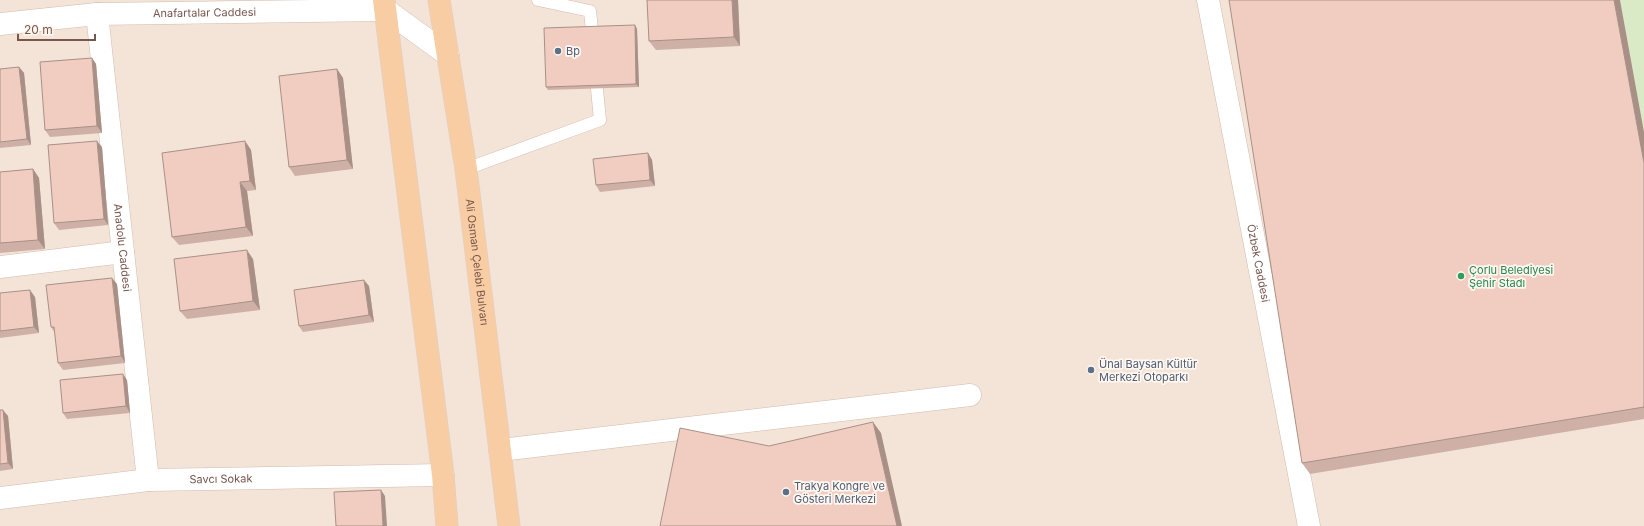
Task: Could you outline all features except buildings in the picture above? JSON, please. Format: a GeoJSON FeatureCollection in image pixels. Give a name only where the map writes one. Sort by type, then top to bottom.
{"type":"FeatureCollection","features":[{"type":"Feature","properties":{"kind":"main road","name":"Ali Osman Çelebi Bulvarı"},"geometry":{"type":"LineString","coordinates":[[439,0],[466,169],[509,526]]}},
{"type":"Feature","properties":{"kind":"main road"},"geometry":{"type":"LineString","coordinates":[[385,5],[447,526]]}},
{"type":"Feature","properties":{"kind":"street","name":"Özbek Caddesi"},"geometry":{"type":"LineString","coordinates":[[1208,0],[1309,526]]}},
{"type":"Feature","properties":{"kind":"street"},"geometry":{"type":"LineString","coordinates":[[385,5],[448,55]]}},
{"type":"Feature","properties":{"kind":"street","name":"Anafartalar Caddesi"},"geometry":{"type":"LineString","coordinates":[[0,24],[97,14],[385,5]]}},
{"type":"Feature","properties":{"kind":"street","name":"Anadolu Caddesi"},"geometry":{"type":"LineString","coordinates":[[97,14],[148,480]]}},
{"type":"Feature","properties":{"kind":"street"},"geometry":{"type":"LineString","coordinates":[[0,267],[123,252]]}},
{"type":"Feature","properties":{"kind":"street"},"geometry":{"type":"LineString","coordinates":[[500,450],[970,395]]}},
{"type":"Feature","properties":{"kind":"street","name":"Savcı Sokak"},"geometry":{"type":"LineString","coordinates":[[0,498],[148,480],[442,475]]}},
{"type":"Feature","properties":{"kind":"lane"},"geometry":{"type":"LineString","coordinates":[[538,0],[590,11],[592,30]]}},
{"type":"Feature","properties":{"kind":"lane"},"geometry":{"type":"LineString","coordinates":[[466,169],[600,120],[597,88]]}},
{"type":"Feature","properties":{"kind":"shaded area"},"geometry":{"type":"Polygon","coordinates":[[[0,0],[1644,0],[1644,526],[0,526],[0,0]]]}},
{"type":"Feature","properties":{"kind":"green space"},"geometry":{"type":"Polygon","coordinates":[[[1620,0],[1644,0],[1644,132],[1620,0]]]}},
{"type":"Feature","properties":{"kind":"place","name":"Bp"},"geometry":{"type":"Point","coordinates":[558,51]}},
{"type":"Feature","properties":{"kind":"place","name":"Çorlu Belediyesi Şehir Stadı"},"geometry":{"type":"Point","coordinates":[1461,276]}},
{"type":"Feature","properties":{"kind":"place","name":"Ünal Baysan Kültür Merkezi Otoparkı"},"geometry":{"type":"Point","coordinates":[1091,370]}},
{"type":"Feature","properties":{"kind":"place","name":"Trakya Kongre ve Gösteri Merkezi"},"geometry":{"type":"Point","coordinates":[786,492]}}]}
